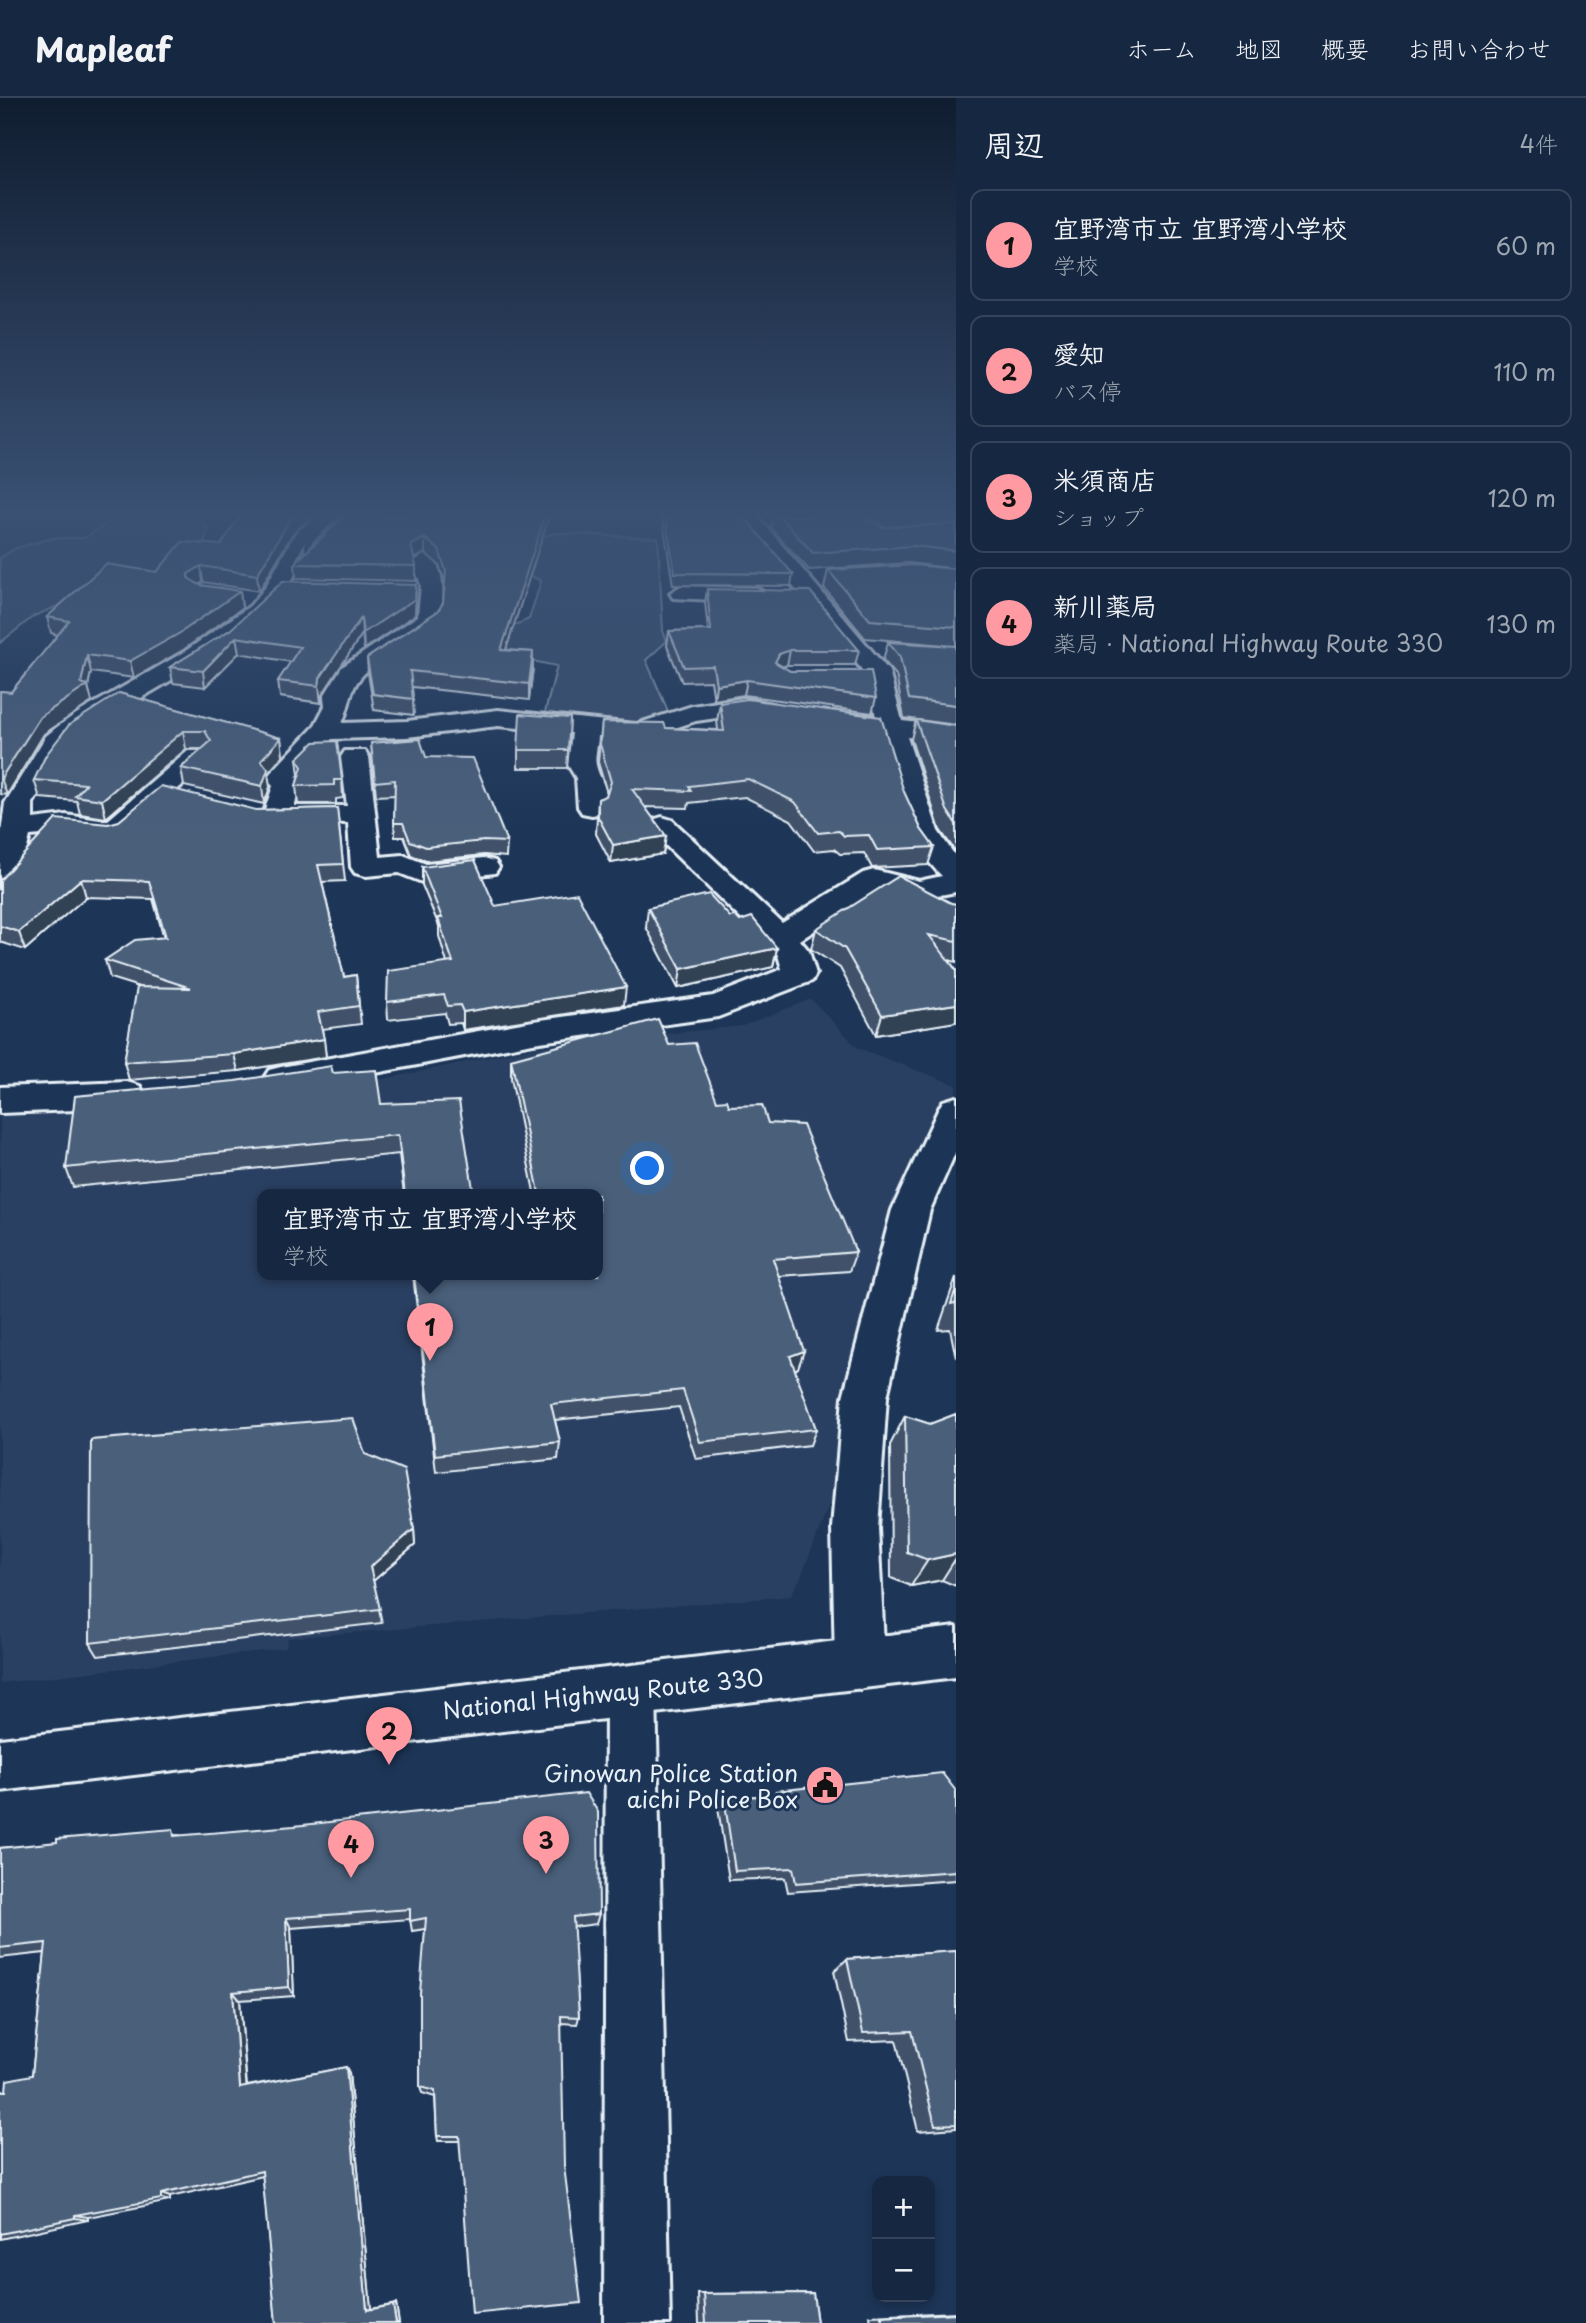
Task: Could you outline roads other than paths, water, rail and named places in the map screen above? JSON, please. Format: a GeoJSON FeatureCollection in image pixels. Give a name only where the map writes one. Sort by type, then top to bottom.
{"type":"FeatureCollection","features":[{"type":"Feature","properties":{"kind":"main road"},"geometry":{"type":"LineString","coordinates":[[0,879],[8,864],[18,829],[19,803],[55,742],[76,726],[193,657],[246,620]]}},
{"type":"Feature","properties":{"kind":"main road"},"geometry":{"type":"LineString","coordinates":[[277,815],[288,784],[279,778],[325,731],[338,706],[337,696],[351,672],[428,620]]}},
{"type":"Feature","properties":{"kind":"main road"},"geometry":{"type":"LineString","coordinates":[[838,620],[872,649],[891,728],[925,831],[942,860],[956,873]]}},
{"type":"Feature","properties":{"kind":"main road"},"geometry":{"type":"LineString","coordinates":[[846,677],[880,676]]}},
{"type":"Feature","properties":{"kind":"main road"},"geometry":{"type":"LineString","coordinates":[[325,731],[407,729],[498,718],[638,732],[692,714],[744,706],[956,736]]}},
{"type":"Feature","properties":{"kind":"main road"},"geometry":{"type":"LineString","coordinates":[[586,728],[582,765],[590,778],[592,807]]}},
{"type":"Feature","properties":{"kind":"main road"},"geometry":{"type":"LineString","coordinates":[[18,829],[66,824],[113,830],[173,794],[198,757]]}},
{"type":"Feature","properties":{"kind":"main road"},"geometry":{"type":"LineString","coordinates":[[355,757],[366,867],[403,864],[434,843]]}},
{"type":"Feature","properties":{"kind":"main road"},"geometry":{"type":"LineString","coordinates":[[247,813],[362,814]]}},
{"type":"Feature","properties":{"kind":"main road"},"geometry":{"type":"LineString","coordinates":[[252,1084],[417,1056],[533,1032],[718,1006],[800,974],[793,951],[662,826]]}},
{"type":"Feature","properties":{"kind":"main road"},"geometry":{"type":"LineString","coordinates":[[403,864],[422,873],[484,867]]}},
{"type":"Feature","properties":{"kind":"main road"},"geometry":{"type":"LineString","coordinates":[[780,939],[874,879],[919,890],[956,883]]}},
{"type":"Feature","properties":{"kind":"main road"},"geometry":{"type":"LineString","coordinates":[[0,1100],[155,1093]]}},
{"type":"Feature","properties":{"kind":"main road"},"geometry":{"type":"LineString","coordinates":[[860,1664],[855,1528],[865,1397],[911,1210],[955,1117]]}},
{"type":"Feature","properties":{"kind":"main road","name":"National Highway Route 330"},"geometry":{"type":"LineString","coordinates":[[0,1765],[956,1652]]}},
{"type":"Feature","properties":{"kind":"main road"},"geometry":{"type":"LineString","coordinates":[[631,1692],[634,2259],[637,2323]]}},
{"type":"Feature","properties":{"kind":"place","name":"宜野湾市立 宜野湾小学校"},"geometry":{"type":"Point","coordinates":[430,1361]}},
{"type":"Feature","properties":{"kind":"place","name":"愛知"},"geometry":{"type":"Point","coordinates":[389,1765]}},
{"type":"Feature","properties":{"kind":"place","name":"Ginowan Police Station aichi Police Box"},"geometry":{"type":"Point","coordinates":[825,1785]}},
{"type":"Feature","properties":{"kind":"place","name":"米須商店"},"geometry":{"type":"Point","coordinates":[546,1874]}},
{"type":"Feature","properties":{"kind":"place","name":"新川薬局"},"geometry":{"type":"Point","coordinates":[351,1878]}}]}
